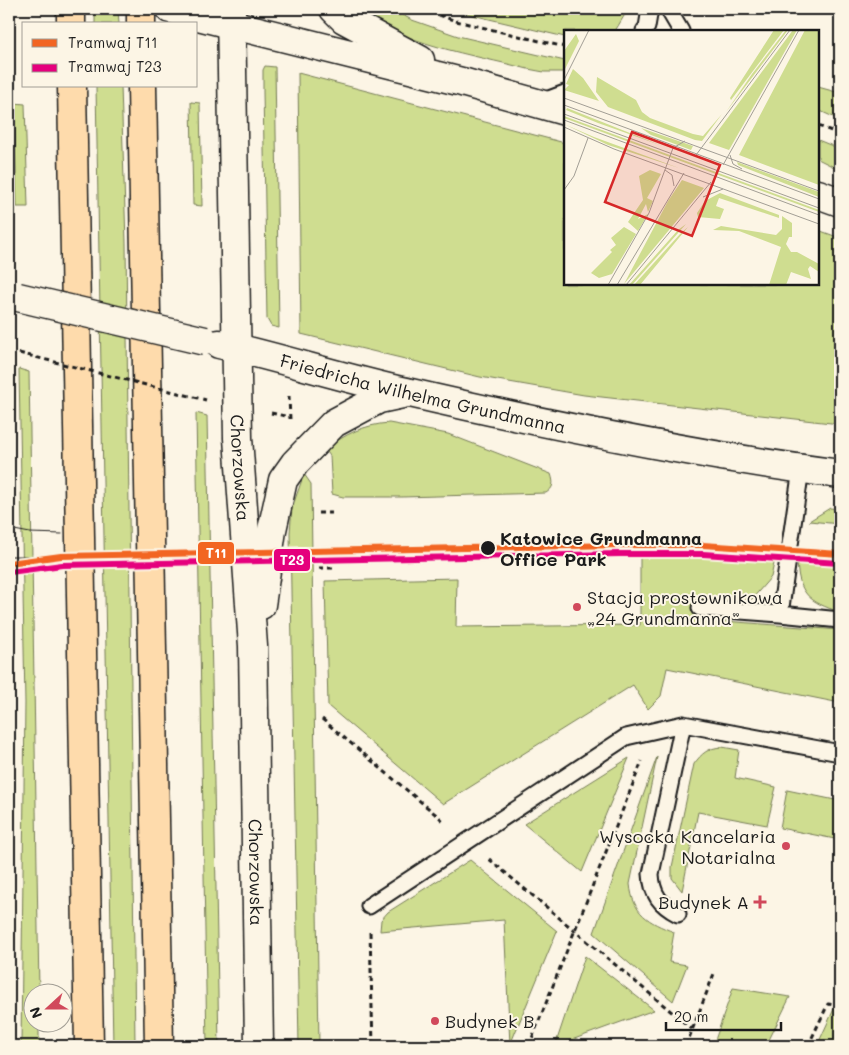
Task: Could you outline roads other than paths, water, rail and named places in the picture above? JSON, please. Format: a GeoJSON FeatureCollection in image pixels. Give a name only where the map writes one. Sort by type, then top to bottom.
{"type":"FeatureCollection","features":[{"type":"Feature","properties":{"kind":"main road"},"geometry":{"type":"LineString","coordinates":[[71,9],[71,22]]}},
{"type":"Feature","properties":{"kind":"main road"},"geometry":{"type":"LineString","coordinates":[[141,9],[141,22]]}},
{"type":"Feature","properties":{"kind":"main road"},"geometry":{"type":"LineString","coordinates":[[170,9],[200,16],[231,16],[462,82],[557,102]]}},
{"type":"Feature","properties":{"kind":"main road"},"geometry":{"type":"LineString","coordinates":[[334,9],[344,19],[462,82]]}},
{"type":"Feature","properties":{"kind":"main road","name":"Chorzowska"},"geometry":{"type":"LineString","coordinates":[[231,16],[238,438],[253,646],[259,1046]]}},
{"type":"Feature","properties":{"kind":"main road"},"geometry":{"type":"LineString","coordinates":[[72,88],[89,1046]]}},
{"type":"Feature","properties":{"kind":"main road"},"geometry":{"type":"LineString","coordinates":[[142,88],[159,1046]]}},
{"type":"Feature","properties":{"kind":"main road","name":"Friedricha Wilhelma Grundmanna"},"geometry":{"type":"LineString","coordinates":[[13,296],[236,348],[407,393],[650,445],[840,474]]}},
{"type":"Feature","properties":{"kind":"main road"},"geometry":{"type":"LineString","coordinates":[[253,646],[270,552],[272,530],[283,480],[295,463],[334,422],[379,399],[407,393]]}},
{"type":"Feature","properties":{"kind":"lane"},"geometry":{"type":"LineString","coordinates":[[645,30],[650,9]]}},
{"type":"Feature","properties":{"kind":"lane"},"geometry":{"type":"LineString","coordinates":[[668,9],[680,30]]}},
{"type":"Feature","properties":{"kind":"lane"},"geometry":{"type":"LineString","coordinates":[[780,614],[801,469]]}},
{"type":"Feature","properties":{"kind":"lane"},"geometry":{"type":"LineString","coordinates":[[700,608],[840,620]]}},
{"type":"Feature","properties":{"kind":"lane"},"geometry":{"type":"LineString","coordinates":[[678,914],[666,908],[657,898],[652,886],[651,874],[683,724]]}},
{"type":"Feature","properties":{"kind":"lane"},"geometry":{"type":"LineString","coordinates":[[370,906],[626,738],[683,724],[840,753]]}},
{"type":"Feature","properties":{"kind":"tram line"},"geometry":{"type":"LineString","coordinates":[[9,529],[30,533],[62,534]]}},
{"type":"Feature","properties":{"kind":"tram line","name":"T11"},"geometry":{"type":"LineString","coordinates":[[9,563],[61,556],[620,545],[703,545],[840,554]]}},
{"type":"Feature","properties":{"kind":"tram line","name":"T23"},"geometry":{"type":"LineString","coordinates":[[10,572],[62,565],[620,554],[703,554],[839,563]]}},
{"type":"Feature","properties":{"kind":"tram line"},"geometry":{"type":"LineString","coordinates":[[9,556],[61,556]]}},
{"type":"Feature","properties":{"kind":"place","name":"Katowice Grundmanna Office Park"},"geometry":{"type":"Point","coordinates":[488,548]}},
{"type":"Feature","properties":{"kind":"place","name":"Stacja prostownikowa „24 Grundmanna”"},"geometry":{"type":"Point","coordinates":[577,607]}},
{"type":"Feature","properties":{"kind":"place","name":"Wysocka Kancelaria Notarialna"},"geometry":{"type":"Point","coordinates":[786,846]}},
{"type":"Feature","properties":{"kind":"place","name":"Budynek A"},"geometry":{"type":"Point","coordinates":[760,902]}},
{"type":"Feature","properties":{"kind":"place","name":"Budynek B"},"geometry":{"type":"Point","coordinates":[435,1021]}}]}
